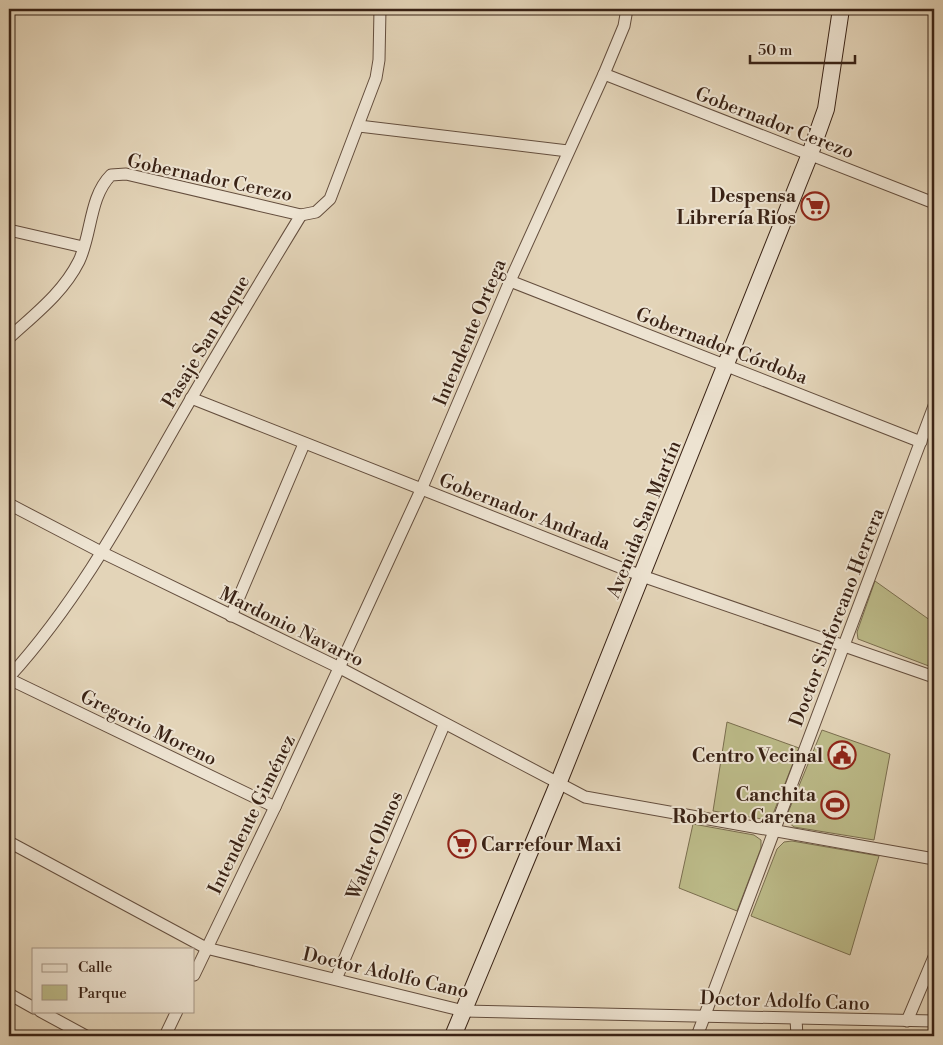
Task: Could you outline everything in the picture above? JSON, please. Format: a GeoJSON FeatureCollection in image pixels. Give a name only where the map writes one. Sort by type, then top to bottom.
{"type":"FeatureCollection","features":[{"type":"Feature","properties":{"kind":"main road","name":"Avenida San Martín"},"geometry":{"type":"LineString","coordinates":[[453,1036],[558,784],[810,154],[826,109],[841,9]]}},
{"type":"Feature","properties":{"kind":"street"},"geometry":{"type":"LineString","coordinates":[[301,215],[316,212],[330,199],[359,126],[376,78],[379,60],[380,9]]}},
{"type":"Feature","properties":{"kind":"street","name":"Intendente Ortega"},"geometry":{"type":"LineString","coordinates":[[340,668],[421,490],[510,281],[604,74],[624,26],[627,9]]}},
{"type":"Feature","properties":{"kind":"street","name":"Gobernador Cerezo"},"geometry":{"type":"LineString","coordinates":[[604,74],[934,203]]}},
{"type":"Feature","properties":{"kind":"street"},"geometry":{"type":"LineString","coordinates":[[359,126],[568,151]]}},
{"type":"Feature","properties":{"kind":"street","name":"Gobernador Cerezo"},"geometry":{"type":"LineString","coordinates":[[83,247],[101,185],[111,175],[126,174],[301,215]]}},
{"type":"Feature","properties":{"kind":"street","name":"Pasaje San Roque"},"geometry":{"type":"LineString","coordinates":[[9,678],[36,647],[103,553],[191,398],[301,215]]}},
{"type":"Feature","properties":{"kind":"street"},"geometry":{"type":"LineString","coordinates":[[9,230],[83,247],[79,260],[61,291],[9,338]]}},
{"type":"Feature","properties":{"kind":"street","name":"Gobernador Córdoba"},"geometry":{"type":"LineString","coordinates":[[510,281],[921,442]]}},
{"type":"Feature","properties":{"kind":"street","name":"Gobernador Andrada"},"geometry":{"type":"LineString","coordinates":[[191,398],[642,576],[934,677]]}},
{"type":"Feature","properties":{"kind":"street","name":"Doctor Sinforeano Herrera"},"geometry":{"type":"LineString","coordinates":[[697,1036],[934,406]]}},
{"type":"Feature","properties":{"kind":"street"},"geometry":{"type":"LineString","coordinates":[[231,616],[304,444]]}},
{"type":"Feature","properties":{"kind":"street","name":"Mardonio Navarro"},"geometry":{"type":"LineString","coordinates":[[9,504],[103,553],[340,668],[444,725],[584,797],[934,859]]}},
{"type":"Feature","properties":{"kind":"street","name":"Intendente Giménez"},"geometry":{"type":"LineString","coordinates":[[195,973],[340,668]]}},
{"type":"Feature","properties":{"kind":"street","name":"Gregorio Moreno"},"geometry":{"type":"LineString","coordinates":[[9,678],[275,807]]}},
{"type":"Feature","properties":{"kind":"street","name":"Walter Olmos"},"geometry":{"type":"LineString","coordinates":[[336,979],[444,725]]}},
{"type":"Feature","properties":{"kind":"street","name":"Doctor Adolfo Cano"},"geometry":{"type":"LineString","coordinates":[[9,842],[206,948],[464,1010],[934,1021]]}},
{"type":"Feature","properties":{"kind":"street"},"geometry":{"type":"LineString","coordinates":[[907,1021],[934,957]]}},
{"type":"Feature","properties":{"kind":"street"},"geometry":{"type":"LineString","coordinates":[[9,994],[32,1007]]}},
{"type":"Feature","properties":{"kind":"street"},"geometry":{"type":"LineString","coordinates":[[42,1012],[86,1036]]}},
{"type":"Feature","properties":{"kind":"street"},"geometry":{"type":"LineString","coordinates":[[165,1036],[177,1012]]}},
{"type":"Feature","properties":{"kind":"street"},"geometry":{"type":"LineString","coordinates":[[796,1019],[796,1036]]}},
{"type":"Feature","properties":{"kind":"green space"},"geometry":{"type":"Polygon","coordinates":[[[875,581],[934,623],[934,668],[858,639],[857,632],[875,581]]]}},
{"type":"Feature","properties":{"kind":"green space"},"geometry":{"type":"Polygon","coordinates":[[[727,722],[799,748],[773,814],[768,820],[713,811],[727,722]]]}},
{"type":"Feature","properties":{"kind":"green space"},"geometry":{"type":"Polygon","coordinates":[[[822,730],[890,754],[874,840],[794,827],[788,822],[787,815],[822,730]]]}},
{"type":"Feature","properties":{"kind":"green space"},"geometry":{"type":"Polygon","coordinates":[[[693,824],[754,835],[761,840],[761,848],[737,911],[679,888],[693,824]]]}},
{"type":"Feature","properties":{"kind":"green space"},"geometry":{"type":"Polygon","coordinates":[[[792,841],[879,856],[850,955],[751,916],[777,849],[784,842],[792,841]]]}},
{"type":"Feature","properties":{"kind":"place","name":"Despensa Librería Rios"},"geometry":{"type":"Point","coordinates":[815,206]}},
{"type":"Feature","properties":{"kind":"place","name":"Centro Vecinal"},"geometry":{"type":"Point","coordinates":[842,755]}},
{"type":"Feature","properties":{"kind":"place","name":"Canchita Roberto Carena"},"geometry":{"type":"Point","coordinates":[835,805]}},
{"type":"Feature","properties":{"kind":"place","name":"Carrefour Maxi"},"geometry":{"type":"Point","coordinates":[462,844]}}]}
